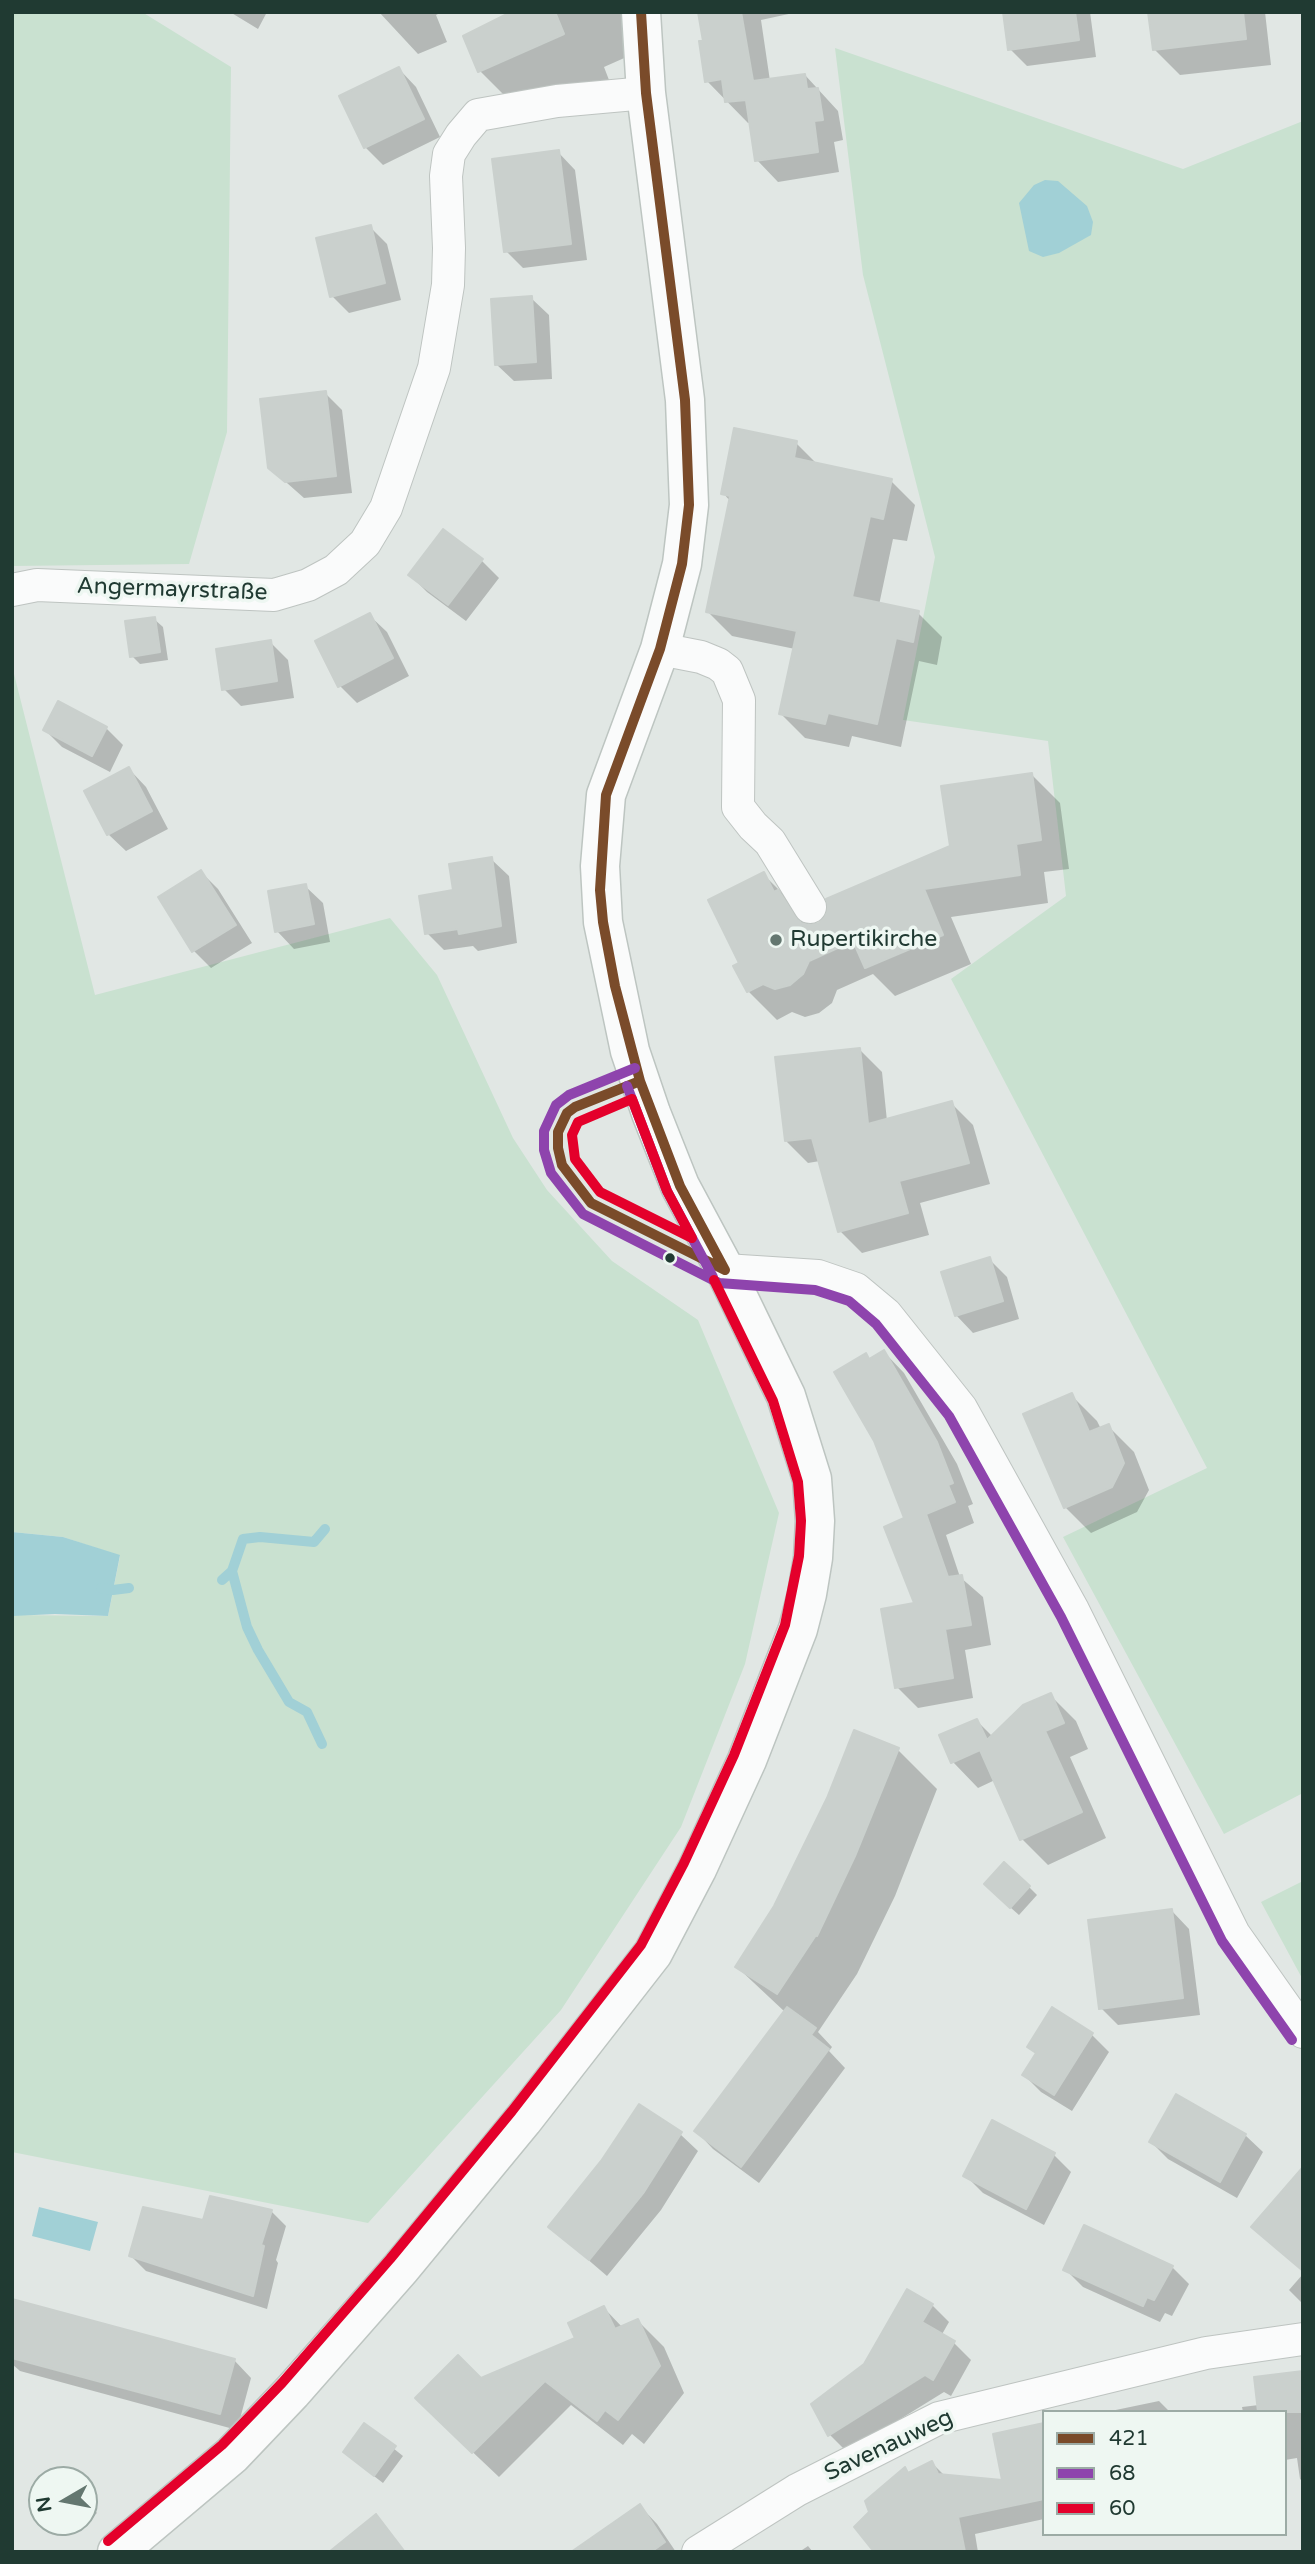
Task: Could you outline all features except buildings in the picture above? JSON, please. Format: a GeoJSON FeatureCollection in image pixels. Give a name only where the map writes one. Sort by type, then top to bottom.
{"type":"FeatureCollection","features":[{"type":"Feature","properties":{"kind":"main road"},"geometry":{"type":"LineString","coordinates":[[117,2552],[232,2455],[292,2392],[401,2268],[523,2120],[653,1952],[703,1857],[747,1760],[798,1629],[813,1558],[815,1521],[812,1479],[786,1396],[725,1270],[680,1186],[643,1092],[627,1038],[603,922],[600,866],[606,795],[660,649],[682,564],[689,505],[685,400],[646,93],[641,12]]}},
{"type":"Feature","properties":{"kind":"street","name":"Angermayrstraße"},"geometry":{"type":"LineString","coordinates":[[12,590],[37,585],[274,595],[308,585],[336,570],[365,543],[386,508],[434,368],[448,285],[446,176],[449,155],[461,135],[478,115],[558,101],[646,93]]}},
{"type":"Feature","properties":{"kind":"street"},"geometry":{"type":"LineString","coordinates":[[660,649],[701,657],[719,664],[726,671],[739,700],[738,807],[770,842],[810,907]]}},
{"type":"Feature","properties":{"kind":"street"},"geometry":{"type":"LineString","coordinates":[[725,1270],[818,1276],[856,1289],[886,1314],[961,1408],[1073,1610],[1234,1934],[1303,2032]]}},
{"type":"Feature","properties":{"kind":"street","name":"Savenauweg"},"geometry":{"type":"LineString","coordinates":[[698,2552],[797,2490],[939,2418],[1206,2353],[1303,2339]]}},
{"type":"Feature","properties":{"kind":"green space"},"geometry":{"type":"Polygon","coordinates":[[[12,12],[142,12],[231,67],[227,432],[189,564],[12,566],[12,12]]]}},
{"type":"Feature","properties":{"kind":"green space"},"geometry":{"type":"Polygon","coordinates":[[[835,48],[1183,169],[1303,121],[1303,1793],[1224,1834],[1063,1537],[1207,1468],[951,979],[1066,896],[1048,741],[903,720],[935,557],[863,275],[835,48]]]}},
{"type":"Feature","properties":{"kind":"green space"},"geometry":{"type":"Polygon","coordinates":[[[12,666],[95,995],[390,918],[437,975],[513,1138],[547,1190],[612,1261],[698,1320],[779,1513],[745,1664],[681,1827],[561,2010],[368,2223],[12,2152],[12,1615],[108,1616],[120,1556],[63,1537],[12,1532],[12,666]]]}},
{"type":"Feature","properties":{"kind":"green space"},"geometry":{"type":"Polygon","coordinates":[[[1303,1881],[1303,1980],[1261,1902],[1303,1881]]]}},
{"type":"Feature","properties":{"kind":"water"},"geometry":{"type":"Polygon","coordinates":[[[1045,180],[1058,181],[1087,206],[1093,222],[1091,235],[1059,253],[1043,257],[1029,251],[1019,203],[1034,185],[1045,180]]]}},
{"type":"Feature","properties":{"kind":"water"},"geometry":{"type":"Polygon","coordinates":[[[12,1532],[63,1537],[120,1555],[108,1616],[13,1616],[12,1532]]]}},
{"type":"Feature","properties":{"kind":"water"},"geometry":{"type":"Polygon","coordinates":[[[39,2207],[98,2222],[90,2251],[32,2236],[39,2207]]]}},
{"type":"Feature","properties":{"kind":"waterway"},"geometry":{"type":"LineString","coordinates":[[222,1580],[232,1571],[243,1539],[260,1537],[314,1542],[325,1529]]}},
{"type":"Feature","properties":{"kind":"waterway"},"geometry":{"type":"LineString","coordinates":[[232,1571],[247,1627],[258,1650],[289,1702],[307,1712],[322,1744]]}},
{"type":"Feature","properties":{"kind":"waterway"},"geometry":{"type":"LineString","coordinates":[[101,1588],[129,1588]]}},
{"type":"Feature","properties":{"kind":"transit line","name":"421"},"geometry":{"type":"LineString","coordinates":[[641,12],[646,93],[685,400],[689,505],[682,564],[660,649],[606,795],[600,890],[615,986],[640,1081],[680,1186],[725,1270]]}},
{"type":"Feature","properties":{"kind":"transit line","name":"68"},"geometry":{"type":"LineString","coordinates":[[635,1068],[569,1095],[556,1105],[544,1131],[544,1150],[551,1173],[583,1214],[719,1283],[815,1290],[849,1301],[876,1324],[949,1416],[1061,1617],[1222,1941],[1292,2040]]}},
{"type":"Feature","properties":{"kind":"transit line","name":"421"},"geometry":{"type":"LineString","coordinates":[[640,1081],[575,1107],[567,1113],[558,1132],[562,1165],[591,1203],[725,1270]]}},
{"type":"Feature","properties":{"kind":"transit line","name":"68"},"geometry":{"type":"LineString","coordinates":[[627,1086],[667,1191],[713,1277]]}},
{"type":"Feature","properties":{"kind":"transit line","name":"60"},"geometry":{"type":"LineString","coordinates":[[632,1099],[667,1191],[692,1238],[600,1192],[575,1159],[572,1135],[578,1122],[632,1099]]}},
{"type":"Feature","properties":{"kind":"transit line","name":"60"},"geometry":{"type":"LineString","coordinates":[[108,2541],[222,2445],[282,2383],[390,2259],[512,2111],[641,1945],[684,1863],[734,1755],[785,1625],[799,1556],[801,1521],[798,1482],[773,1401],[714,1280]]}},
{"type":"Feature","properties":{"kind":"place","name":"Rupertikirche"},"geometry":{"type":"Point","coordinates":[776,940]}}]}
